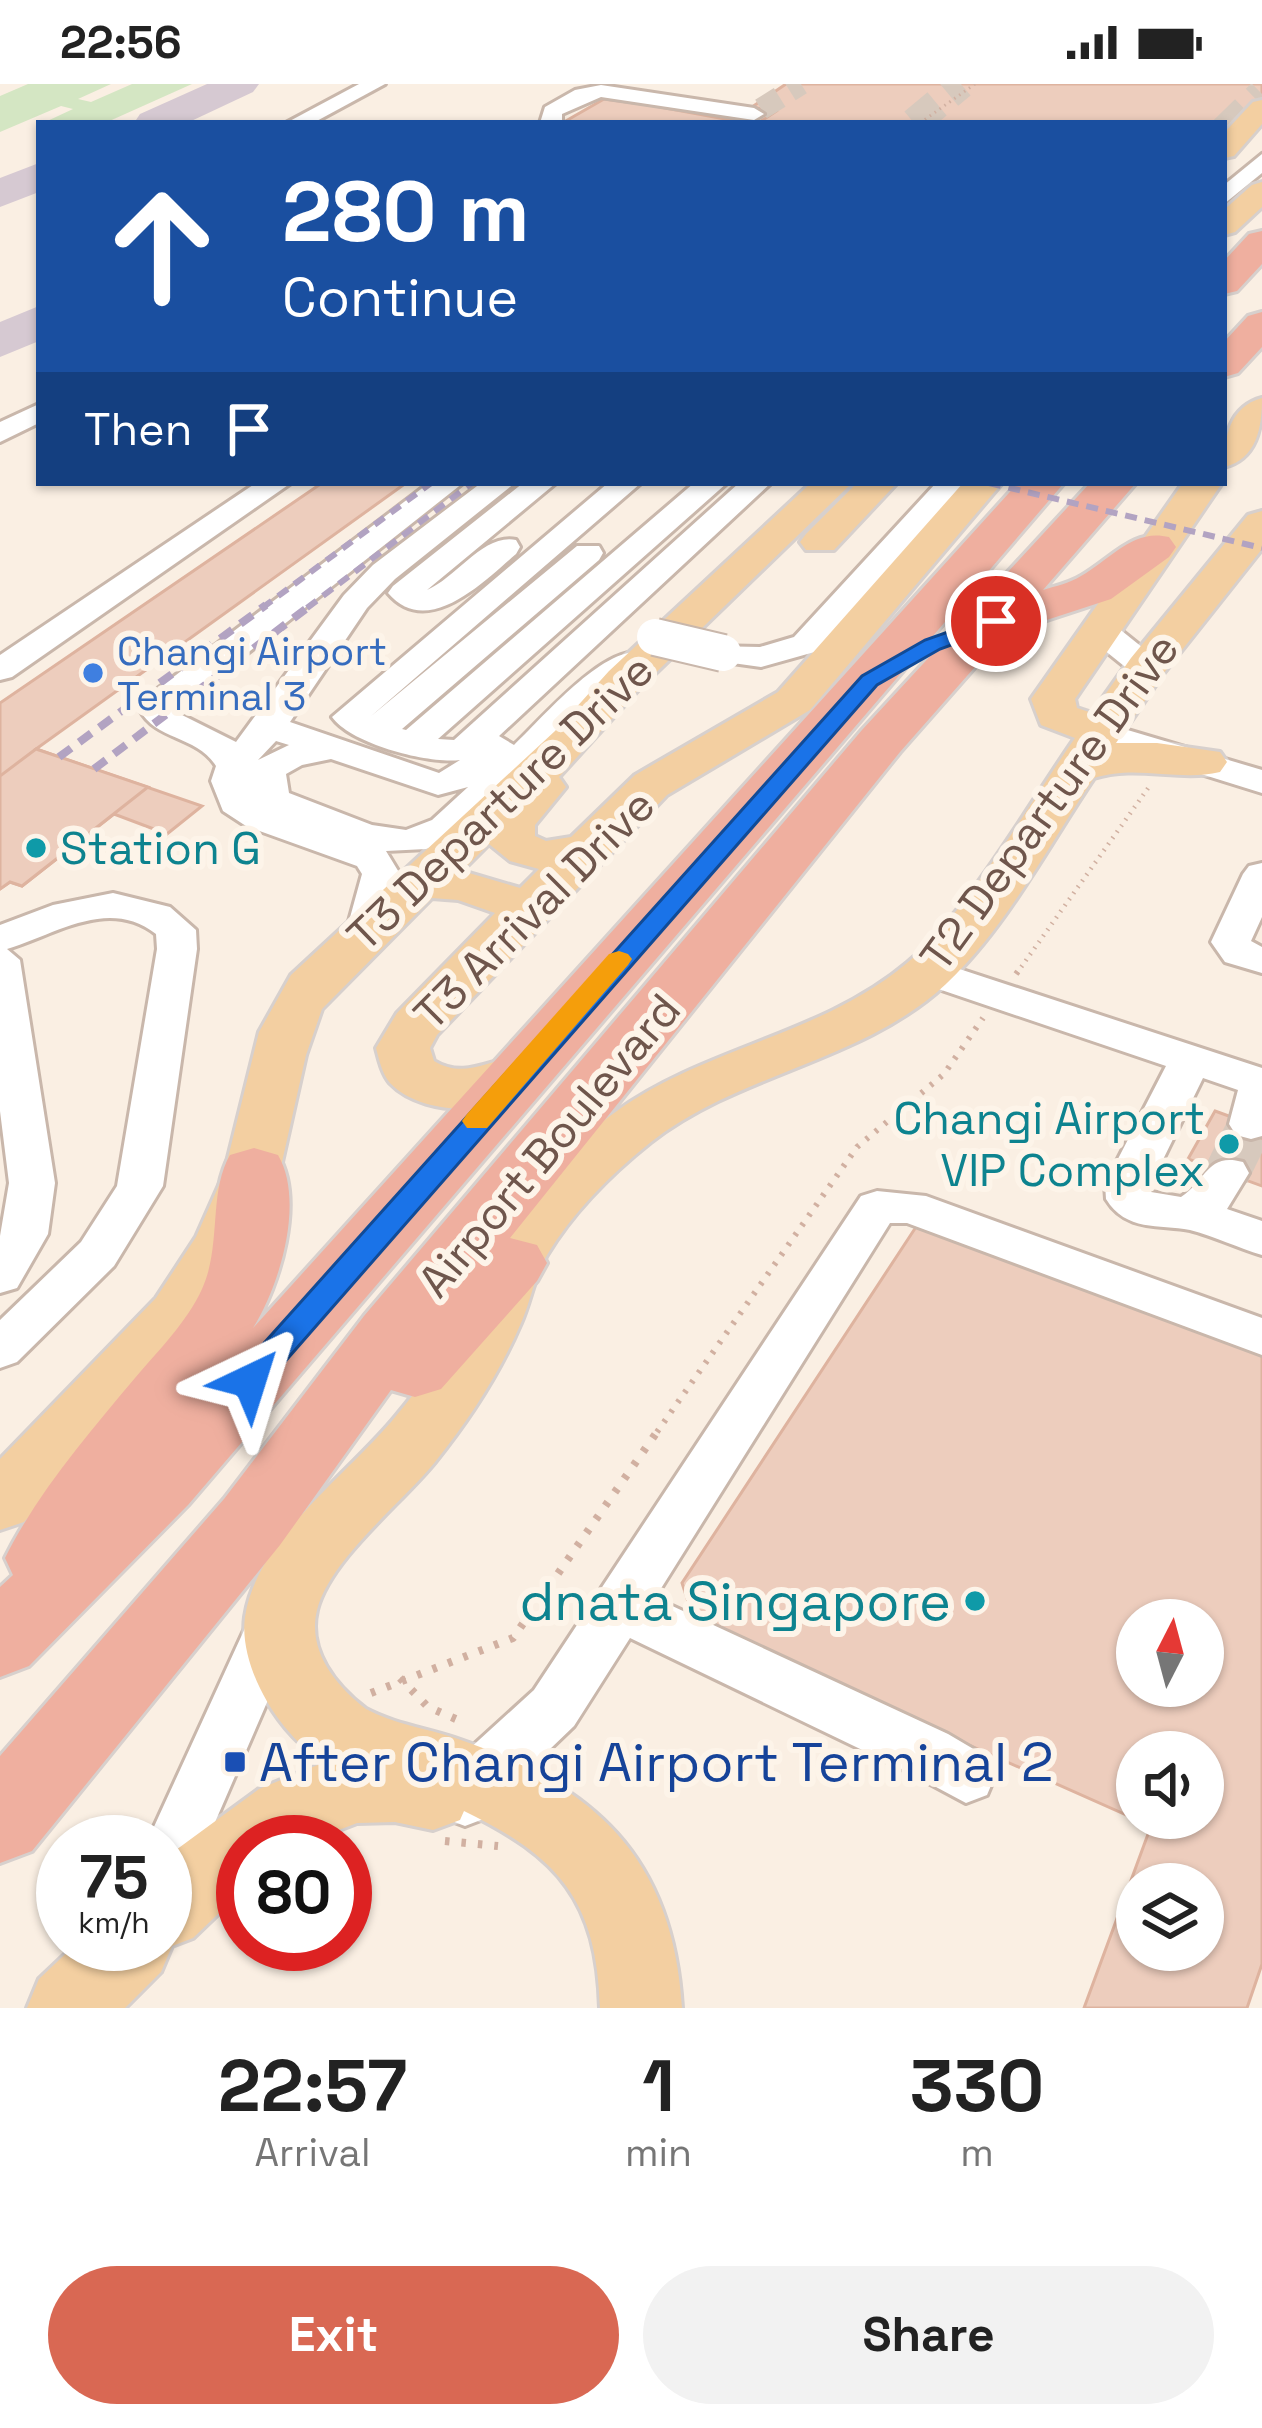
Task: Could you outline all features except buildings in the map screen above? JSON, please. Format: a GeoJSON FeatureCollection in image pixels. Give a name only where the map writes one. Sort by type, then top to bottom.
{"type":"FeatureCollection","features":[{"type":"Feature","properties":{"kind":"highway"},"geometry":{"type":"LineString","coordinates":[[1227,280],[1262,242]]}},
{"type":"Feature","properties":{"kind":"highway"},"geometry":{"type":"LineString","coordinates":[[1227,362],[1262,324]]}},
{"type":"Feature","properties":{"kind":"highway","name":"Airport Boulevard"},"geometry":{"type":"LineString","coordinates":[[0,1641],[160,1484],[1039,486]]}},
{"type":"Feature","properties":{"kind":"highway","name":"Airport Boulevard"},"geometry":{"type":"LineString","coordinates":[[0,1822],[252,1522],[419,1301],[881,741],[1111,486]]}},
{"type":"Feature","properties":{"kind":"highway"},"geometry":{"type":"LineString","coordinates":[[869,680],[932,644],[1094,589],[1153,547]]}},
{"type":"Feature","properties":{"kind":"highway"},"geometry":{"type":"LineString","coordinates":[[0,1624],[104,1471],[197,1355],[234,1299],[251,1248],[254,1172]]}},
{"type":"Feature","properties":{"kind":"highway"},"geometry":{"type":"LineString","coordinates":[[252,1522],[369,1418],[512,1263]]}},
{"type":"Feature","properties":{"kind":"main road"},"geometry":{"type":"LineString","coordinates":[[1227,146],[1262,108]]}},
{"type":"Feature","properties":{"kind":"main road"},"geometry":{"type":"LineString","coordinates":[[1227,223],[1262,191]]}},
{"type":"Feature","properties":{"kind":"main road"},"geometry":{"type":"LineString","coordinates":[[1227,455],[1262,409]]}},
{"type":"Feature","properties":{"kind":"main road"},"geometry":{"type":"LineString","coordinates":[[1227,459],[1262,461]]}},
{"type":"Feature","properties":{"kind":"main road","name":"T3 Departure Drive"},"geometry":{"type":"LineString","coordinates":[[254,1172],[275,1062],[293,1010],[321,973],[566,745],[664,626],[830,486]]}},
{"type":"Feature","properties":{"kind":"main road"},"geometry":{"type":"LineString","coordinates":[[586,848],[567,855],[540,854],[516,845],[508,831],[541,793],[566,745],[669,677],[760,603],[875,486]]}},
{"type":"Feature","properties":{"kind":"main road","name":"T3 Arrival Drive"},"geometry":{"type":"LineString","coordinates":[[519,1072],[492,1088],[464,1092],[420,1078],[402,1055],[416,1025],[652,785],[794,701],[979,486]]}},
{"type":"Feature","properties":{"kind":"main road"},"geometry":{"type":"LineString","coordinates":[[1184,768],[1151,754],[1108,755],[1092,750],[1052,704],[1153,547],[1201,486]]}},
{"type":"Feature","properties":{"kind":"main road","name":"T2 Departure Drive"},"geometry":{"type":"LineString","coordinates":[[282,1605],[311,1558],[417,1438],[488,1328],[512,1263],[575,1178],[642,1120],[706,1085],[874,1016],[940,962],[1146,667],[1262,523]]}},
{"type":"Feature","properties":{"kind":"main road"},"geometry":{"type":"LineString","coordinates":[[412,888],[431,881],[456,882],[514,903],[521,914]]}},
{"type":"Feature","properties":{"kind":"main road"},"geometry":{"type":"LineString","coordinates":[[0,1503],[178,1314],[237,1214],[254,1172]]}},
{"type":"Feature","properties":{"kind":"main road"},"geometry":{"type":"LineString","coordinates":[[282,1605],[280,1630],[286,1660],[321,1720],[370,1750],[469,1792],[554,1865],[578,1894],[602,1951],[605,2008]]}},
{"type":"Feature","properties":{"kind":"main road"},"geometry":{"type":"LineString","coordinates":[[192,1888],[256,1832],[338,1792],[382,1784],[522,1801],[561,1827],[609,1879],[628,1913],[637,1943],[641,2008]]}},
{"type":"Feature","properties":{"kind":"lane"},"geometry":{"type":"LineString","coordinates":[[303,120],[375,84]]}},
{"type":"Feature","properties":{"kind":"lane"},"geometry":{"type":"LineString","coordinates":[[551,120],[552,111],[565,103],[601,91],[752,115]]}},
{"type":"Feature","properties":{"kind":"lane"},"geometry":{"type":"LineString","coordinates":[[1227,194],[1262,161]]}},
{"type":"Feature","properties":{"kind":"lane"},"geometry":{"type":"LineString","coordinates":[[0,434],[36,414]]}},
{"type":"Feature","properties":{"kind":"lane"},"geometry":{"type":"LineString","coordinates":[[0,670],[273,486]]}},
{"type":"Feature","properties":{"kind":"lane"},"geometry":{"type":"LineString","coordinates":[[234,766],[218,743],[160,717],[157,710],[444,486]]}},
{"type":"Feature","properties":{"kind":"lane"},"geometry":{"type":"LineString","coordinates":[[356,602],[384,572],[496,486]]}},
{"type":"Feature","properties":{"kind":"lane"},"geometry":{"type":"LineString","coordinates":[[538,486],[408,588],[407,597],[422,602],[440,599],[580,486]]}},
{"type":"Feature","properties":{"kind":"lane"},"geometry":{"type":"LineString","coordinates":[[622,486],[350,717],[357,724],[414,742],[455,752],[466,746],[753,486]]}},
{"type":"Feature","properties":{"kind":"lane"},"geometry":{"type":"LineString","coordinates":[[379,731],[666,486]]}},
{"type":"Feature","properties":{"kind":"lane"},"geometry":{"type":"LineString","coordinates":[[414,742],[709,486]]}},
{"type":"Feature","properties":{"kind":"lane"},"geometry":{"type":"LineString","coordinates":[[337,751],[279,761],[266,779],[276,801],[381,838],[426,839],[446,828],[664,626],[787,486]]}},
{"type":"Feature","properties":{"kind":"lane"},"geometry":{"type":"LineString","coordinates":[[728,648],[787,637],[923,486]]}},
{"type":"Feature","properties":{"kind":"lane"},"geometry":{"type":"LineString","coordinates":[[269,728],[428,782],[451,782],[604,655],[664,626],[761,658],[806,644],[949,486]]}},
{"type":"Feature","properties":{"kind":"lane"},"geometry":{"type":"LineString","coordinates":[[366,932],[380,886],[378,866],[359,852],[259,818],[236,803],[230,781],[234,766],[269,728],[356,602],[410,512]]}},
{"type":"Feature","properties":{"kind":"lane"},"geometry":{"type":"LineString","coordinates":[[1100,630],[1146,667]]}},
{"type":"Feature","properties":{"kind":"lane"},"geometry":{"type":"LineString","coordinates":[[1184,768],[1262,782]]}},
{"type":"Feature","properties":{"kind":"lane"},"geometry":{"type":"LineString","coordinates":[[1262,874],[1231,942],[1239,953],[1262,959]]}},
{"type":"Feature","properties":{"kind":"lane"},"geometry":{"type":"LineString","coordinates":[[0,938],[101,904],[121,905],[161,916],[176,930],[177,949],[140,1186],[128,1216],[93,1258],[0,1349]]}},
{"type":"Feature","properties":{"kind":"lane"},"geometry":{"type":"LineString","coordinates":[[0,960],[6,1053],[32,1183],[32,1211],[25,1234],[0,1276]]}},
{"type":"Feature","properties":{"kind":"lane"},"geometry":{"type":"LineString","coordinates":[[940,962],[1128,1026],[1262,1057]]}},
{"type":"Feature","properties":{"kind":"lane"},"geometry":{"type":"LineString","coordinates":[[1128,1026],[1259,1093]]}},
{"type":"Feature","properties":{"kind":"lane"},"geometry":{"type":"LineString","coordinates":[[1191,1059],[1128,1188],[1138,1207],[1186,1212],[1262,1238]]}},
{"type":"Feature","properties":{"kind":"lane"},"geometry":{"type":"LineString","coordinates":[[1186,1212],[1209,1199],[1227,1173]]}},
{"type":"Feature","properties":{"kind":"lane"},"geometry":{"type":"LineString","coordinates":[[469,1792],[554,1708],[877,1207],[910,1207],[1262,1336]]}},
{"type":"Feature","properties":{"kind":"lane"},"geometry":{"type":"LineString","coordinates":[[189,1815],[282,1605]]}},
{"type":"Feature","properties":{"kind":"lane"},"geometry":{"type":"LineString","coordinates":[[622,1608],[928,1753],[966,1776]]}},
{"type":"Feature","properties":{"kind":"path"},"geometry":{"type":"LineString","coordinates":[[924,120],[975,84]]}},
{"type":"Feature","properties":{"kind":"path"},"geometry":{"type":"LineString","coordinates":[[1027,959],[1153,782],[1184,768]]}},
{"type":"Feature","properties":{"kind":"path"},"geometry":{"type":"LineString","coordinates":[[321,1720],[400,1678],[513,1638],[857,1147],[928,1093],[968,1048],[987,1012]]}},
{"type":"Feature","properties":{"kind":"green space"},"geometry":{"type":"Polygon","coordinates":[[[28,84],[111,84],[78,99],[91,102],[132,84],[192,84],[112,120],[49,120],[73,109],[61,106],[0,132],[0,96],[28,84]]]}},
{"type":"Feature","properties":{"kind":"taxiway"},"geometry":{"type":"LineString","coordinates":[[161,120],[239,84]]}},
{"type":"Feature","properties":{"kind":"taxiway"},"geometry":{"type":"LineString","coordinates":[[0,194],[36,177]]}},
{"type":"Feature","properties":{"kind":"taxiway"},"geometry":{"type":"LineString","coordinates":[[0,342],[36,323]]}},
{"type":"Feature","properties":{"kind":"tunnel"},"geometry":{"type":"LineString","coordinates":[[761,109],[801,84]]}},
{"type":"Feature","properties":{"kind":"tunnel"},"geometry":{"type":"LineString","coordinates":[[918,120],[961,84]]}},
{"type":"Feature","properties":{"kind":"tunnel"},"geometry":{"type":"LineString","coordinates":[[1227,128],[1262,94]]}},
{"type":"Feature","properties":{"kind":"tunnel"},"geometry":{"type":"LineString","coordinates":[[1227,1173],[1251,1124]]}},
{"type":"Feature","properties":{"kind":"railway"},"geometry":{"type":"LineString","coordinates":[[262,608],[427,486]]}},
{"type":"Feature","properties":{"kind":"railway"},"geometry":{"type":"LineString","coordinates":[[307,608],[468,486]]}},
{"type":"Feature","properties":{"kind":"railway"},"geometry":{"type":"LineString","coordinates":[[1002,486],[1262,548]]}},
{"type":"Feature","properties":{"kind":"railway"},"geometry":{"type":"LineString","coordinates":[[59,757],[266,605]]}},
{"type":"Feature","properties":{"kind":"railway"},"geometry":{"type":"LineString","coordinates":[[94,769],[311,605]]}},
{"type":"Feature","properties":{"kind":"slow traffic"},"geometry":{"type":"LineString","coordinates":[[477,1121],[619,959]]}},
{"type":"Feature","properties":{"kind":"place","name":"Changi Airport Terminal 3"},"geometry":{"type":"Point","coordinates":[93,673]}},
{"type":"Feature","properties":{"kind":"place","name":"Station G"},"geometry":{"type":"Point","coordinates":[36,848]}},
{"type":"Feature","properties":{"kind":"place","name":"Changi Airport VIP Complex"},"geometry":{"type":"Point","coordinates":[1229,1144]}},
{"type":"Feature","properties":{"kind":"place","name":"dnata Singapore"},"geometry":{"type":"Point","coordinates":[975,1601]}},
{"type":"Feature","properties":{"kind":"place","name":"After Changi Airport Terminal 2"},"geometry":{"type":"Point","coordinates":[235,1762]}},
{"type":"Feature","properties":{"kind":"route"},"geometry":{"type":"LineString","coordinates":[[250,1381],[869,680],[932,644],[996,621]]}}]}
